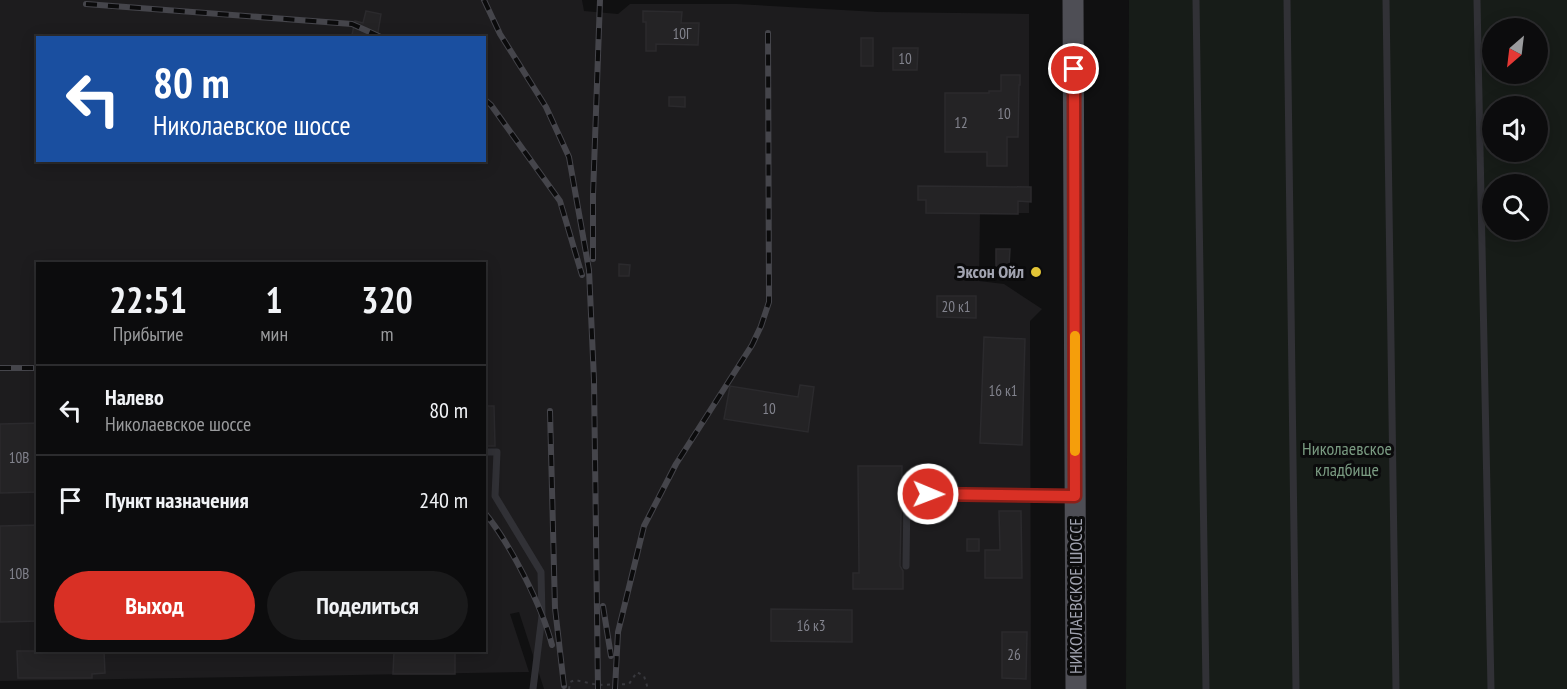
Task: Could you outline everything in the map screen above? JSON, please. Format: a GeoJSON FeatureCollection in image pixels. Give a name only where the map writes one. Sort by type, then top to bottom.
{"type":"FeatureCollection","features":[{"type":"Feature","properties":{"kind":"main road","name":"НИКОЛАЕВСКОЕ ШОССЕ"},"geometry":{"type":"LineString","coordinates":[[1073,0],[1076,689]]}},
{"type":"Feature","properties":{"kind":"lane"},"geometry":{"type":"LineString","coordinates":[[1196,0],[1206,689]]}},
{"type":"Feature","properties":{"kind":"lane"},"geometry":{"type":"LineString","coordinates":[[1287,0],[1296,689]]}},
{"type":"Feature","properties":{"kind":"lane"},"geometry":{"type":"LineString","coordinates":[[1386,0],[1396,689]]}},
{"type":"Feature","properties":{"kind":"lane"},"geometry":{"type":"LineString","coordinates":[[1477,0],[1491,689]]}},
{"type":"Feature","properties":{"kind":"lane"},"geometry":{"type":"LineString","coordinates":[[486,452],[497,452],[495,496],[541,572],[542,616],[533,689]]}},
{"type":"Feature","properties":{"kind":"lane"},"geometry":{"type":"LineString","coordinates":[[906,566],[907,493],[1075,496]]}},
{"type":"Feature","properties":{"kind":"path"},"geometry":{"type":"LineString","coordinates":[[569,689],[570,682],[575,680],[598,685],[629,684],[637,672],[644,676],[648,689]]}},
{"type":"Feature","properties":{"kind":"shaded area"},"geometry":{"type":"Polygon","coordinates":[[[0,0],[582,0],[584,11],[618,14],[630,4],[737,4],[878,12],[1029,14],[1029,213],[980,213],[979,281],[1004,284],[1042,309],[1030,321],[1031,689],[544,689],[519,612],[510,614],[529,672],[0,681],[0,0]]]}},
{"type":"Feature","properties":{"kind":"green space","name":"Николаевское кладбище"},"geometry":{"type":"Polygon","coordinates":[[[1129,0],[1567,0],[1567,689],[1126,689],[1129,0]]]}},
{"type":"Feature","properties":{"kind":"building"},"geometry":{"type":"Polygon","coordinates":[[[366,11],[381,14],[377,36],[352,35],[355,21],[363,23],[366,11]]]}},
{"type":"Feature","properties":{"kind":"building"},"geometry":{"type":"Polygon","coordinates":[[[643,11],[682,12],[681,23],[699,23],[698,45],[656,44],[656,51],[646,51],[646,22],[643,22],[643,11]]]}},
{"type":"Feature","properties":{"kind":"building"},"geometry":{"type":"Polygon","coordinates":[[[861,38],[873,38],[873,66],[861,66],[861,38]]]}},
{"type":"Feature","properties":{"kind":"building"},"geometry":{"type":"Polygon","coordinates":[[[893,48],[918,48],[917,70],[893,70],[893,48]]]}},
{"type":"Feature","properties":{"kind":"building"},"geometry":{"type":"Polygon","coordinates":[[[1001,75],[1020,75],[1018,137],[1007,137],[1007,166],[987,166],[987,152],[945,152],[945,93],[1001,91],[1001,75]]]}},
{"type":"Feature","properties":{"kind":"building"},"geometry":{"type":"Polygon","coordinates":[[[669,97],[685,97],[685,107],[669,106],[669,97]]]}},
{"type":"Feature","properties":{"kind":"building"},"geometry":{"type":"Polygon","coordinates":[[[918,186],[1031,187],[1031,202],[1018,201],[1018,214],[926,213],[926,200],[918,200],[918,186]]]}},
{"type":"Feature","properties":{"kind":"building"},"geometry":{"type":"Polygon","coordinates":[[[996,249],[1010,249],[1009,266],[996,266],[996,249]]]}},
{"type":"Feature","properties":{"kind":"building"},"geometry":{"type":"Polygon","coordinates":[[[619,264],[630,265],[629,276],[619,276],[619,264]]]}},
{"type":"Feature","properties":{"kind":"building"},"geometry":{"type":"Polygon","coordinates":[[[937,296],[976,296],[976,318],[937,317],[937,296]]]}},
{"type":"Feature","properties":{"kind":"building"},"geometry":{"type":"Polygon","coordinates":[[[984,337],[1025,339],[1022,445],[980,443],[984,337]]]}},
{"type":"Feature","properties":{"kind":"building"},"geometry":{"type":"Polygon","coordinates":[[[800,385],[814,387],[808,432],[724,419],[730,386],[798,397],[800,385]]]}},
{"type":"Feature","properties":{"kind":"building"},"geometry":{"type":"Polygon","coordinates":[[[486,406],[494,406],[495,446],[486,446],[486,406]]]}},
{"type":"Feature","properties":{"kind":"building"},"geometry":{"type":"Polygon","coordinates":[[[36,423],[36,492],[0,493],[0,424],[36,423]]]}},
{"type":"Feature","properties":{"kind":"building"},"geometry":{"type":"Polygon","coordinates":[[[858,466],[902,466],[900,566],[903,571],[903,589],[853,589],[853,573],[859,573],[858,466]]]}},
{"type":"Feature","properties":{"kind":"building"},"geometry":{"type":"Polygon","coordinates":[[[999,511],[1021,511],[1022,578],[985,578],[985,550],[1000,550],[999,511]]]}},
{"type":"Feature","properties":{"kind":"building"},"geometry":{"type":"Polygon","coordinates":[[[36,525],[36,621],[0,622],[0,526],[36,525]]]}},
{"type":"Feature","properties":{"kind":"building"},"geometry":{"type":"Polygon","coordinates":[[[967,539],[979,539],[979,551],[967,551],[967,539]]]}},
{"type":"Feature","properties":{"kind":"building"},"geometry":{"type":"Polygon","coordinates":[[[771,609],[852,610],[852,642],[771,641],[771,609]]]}},
{"type":"Feature","properties":{"kind":"building"},"geometry":{"type":"Polygon","coordinates":[[[1002,632],[1027,632],[1026,679],[1002,678],[1002,632]]]}},
{"type":"Feature","properties":{"kind":"building"},"geometry":{"type":"Polygon","coordinates":[[[17,651],[104,652],[105,673],[92,674],[92,678],[18,678],[17,651]]]}},
{"type":"Feature","properties":{"kind":"building"},"geometry":{"type":"Polygon","coordinates":[[[394,652],[455,652],[455,674],[393,674],[394,652]]]}},
{"type":"Feature","properties":{"kind":"railway"},"geometry":{"type":"LineString","coordinates":[[484,0],[500,34],[546,107],[569,157],[589,270],[594,380],[598,689]]}},
{"type":"Feature","properties":{"kind":"railway"},"geometry":{"type":"LineString","coordinates":[[593,259],[600,0]]}},
{"type":"Feature","properties":{"kind":"railway"},"geometry":{"type":"LineString","coordinates":[[86,4],[352,24],[379,36]]}},
{"type":"Feature","properties":{"kind":"railway"},"geometry":{"type":"LineString","coordinates":[[615,689],[618,632],[644,526],[676,464],[752,345],[769,302],[768,33]]}},
{"type":"Feature","properties":{"kind":"railway"},"geometry":{"type":"LineString","coordinates":[[486,101],[560,201],[582,275]]}},
{"type":"Feature","properties":{"kind":"railway"},"geometry":{"type":"LineString","coordinates":[[0,368],[36,368]]}},
{"type":"Feature","properties":{"kind":"railway"},"geometry":{"type":"LineString","coordinates":[[550,411],[555,608],[564,686]]}},
{"type":"Feature","properties":{"kind":"railway"},"geometry":{"type":"LineString","coordinates":[[486,515],[504,540],[524,576],[541,612],[552,645]]}},
{"type":"Feature","properties":{"kind":"railway"},"geometry":{"type":"LineString","coordinates":[[603,606],[611,656]]}},
{"type":"Feature","properties":{"kind":"slow traffic"},"geometry":{"type":"LineString","coordinates":[[1075,336],[1075,451]]}},
{"type":"Feature","properties":{"kind":"place","name":"Эксон Ойл"},"geometry":{"type":"Point","coordinates":[1036,272]}},
{"type":"Feature","properties":{"kind":"route"},"geometry":{"type":"LineString","coordinates":[[928,494],[1075,496],[1074,69]]}}]}
